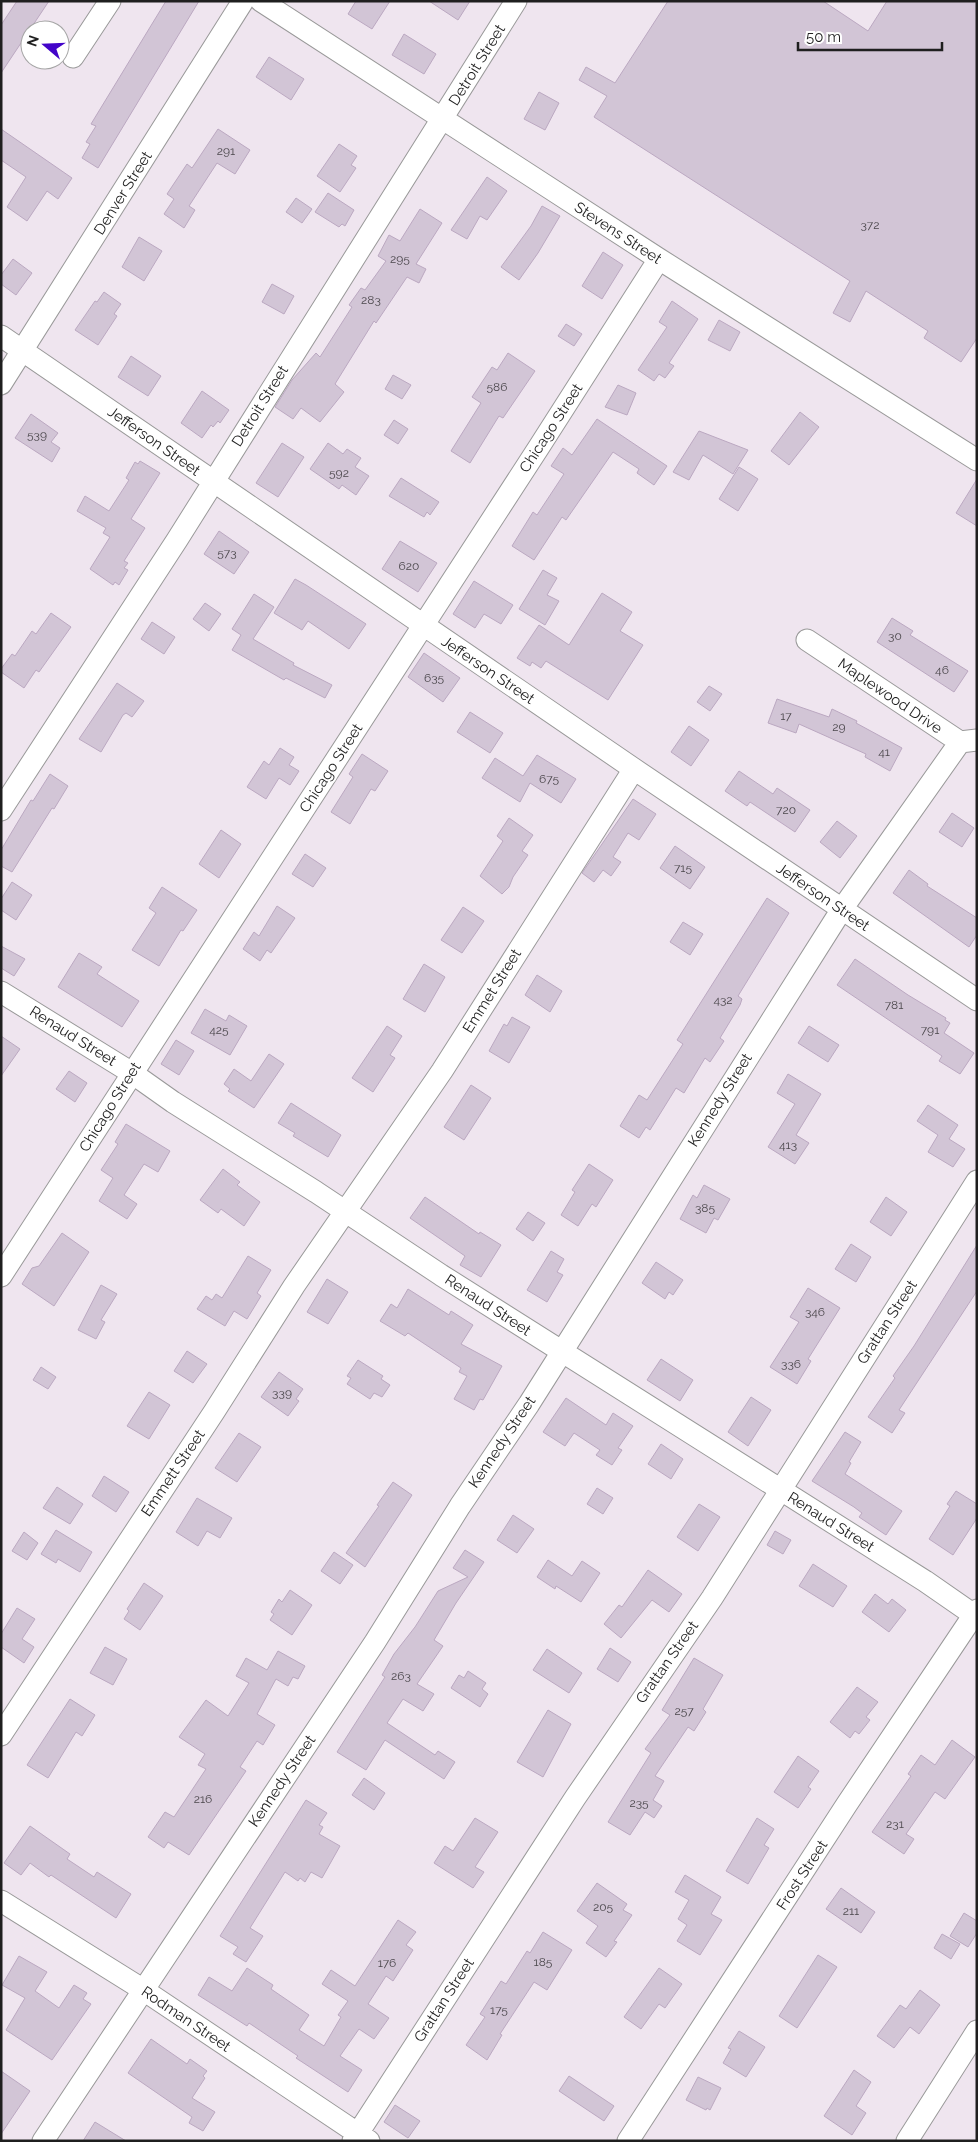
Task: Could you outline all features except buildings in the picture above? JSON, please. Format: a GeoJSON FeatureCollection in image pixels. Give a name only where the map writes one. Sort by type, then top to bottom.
{"type":"FeatureCollection","features":[{"type":"Feature","properties":{"kind":"street"},"geometry":{"type":"LineString","coordinates":[[73,57],[110,1]]}},
{"type":"Feature","properties":{"kind":"street","name":"Denver Street"},"geometry":{"type":"LineString","coordinates":[[1,384],[243,1]]}},
{"type":"Feature","properties":{"kind":"street","name":"Detroit Street"},"geometry":{"type":"LineString","coordinates":[[1,810],[177,540],[212,481],[443,120],[516,1]]}},
{"type":"Feature","properties":{"kind":"street","name":"Stevens Street"},"geometry":{"type":"LineString","coordinates":[[275,5],[443,120],[659,259],[975,453]]}},
{"type":"Feature","properties":{"kind":"street","name":"Chicago Street"},"geometry":{"type":"LineString","coordinates":[[1,1276],[540,447],[659,259]]}},
{"type":"Feature","properties":{"kind":"street","name":"Jefferson Street"},"geometry":{"type":"LineString","coordinates":[[1,336],[634,769],[977,1000]]}},
{"type":"Feature","properties":{"kind":"street","name":"Maplewood Drive"},"geometry":{"type":"LineString","coordinates":[[807,640],[968,741]]}},
{"type":"Feature","properties":{"kind":"street","name":"Kennedy Street"},"geometry":{"type":"LineString","coordinates":[[43,2141],[142,1989],[375,1642],[842,909],[968,741]]}},
{"type":"Feature","properties":{"kind":"street","name":"Emmet Street"},"geometry":{"type":"LineString","coordinates":[[346,1212],[442,1071],[634,769]]}},
{"type":"Feature","properties":{"kind":"street","name":"Renaud Street"},"geometry":{"type":"LineString","coordinates":[[1,992],[132,1072],[173,1102],[976,1614]]}},
{"type":"Feature","properties":{"kind":"street","name":"Grattan Street"},"geometry":{"type":"LineString","coordinates":[[360,2138],[575,1798],[712,1598],[977,1181]]}},
{"type":"Feature","properties":{"kind":"street","name":"Emmett Street"},"geometry":{"type":"LineString","coordinates":[[1,1735],[214,1412],[294,1286],[346,1212]]}},
{"type":"Feature","properties":{"kind":"street","name":"Frost Street"},"geometry":{"type":"LineString","coordinates":[[628,2141],[847,1804],[976,1614]]}},
{"type":"Feature","properties":{"kind":"street","name":"Rodman Street"},"geometry":{"type":"LineString","coordinates":[[1,1901],[142,1989],[360,2138]]}},
{"type":"Feature","properties":{"kind":"street"},"geometry":{"type":"LineString","coordinates":[[907,2141],[977,2031]]}}]}
